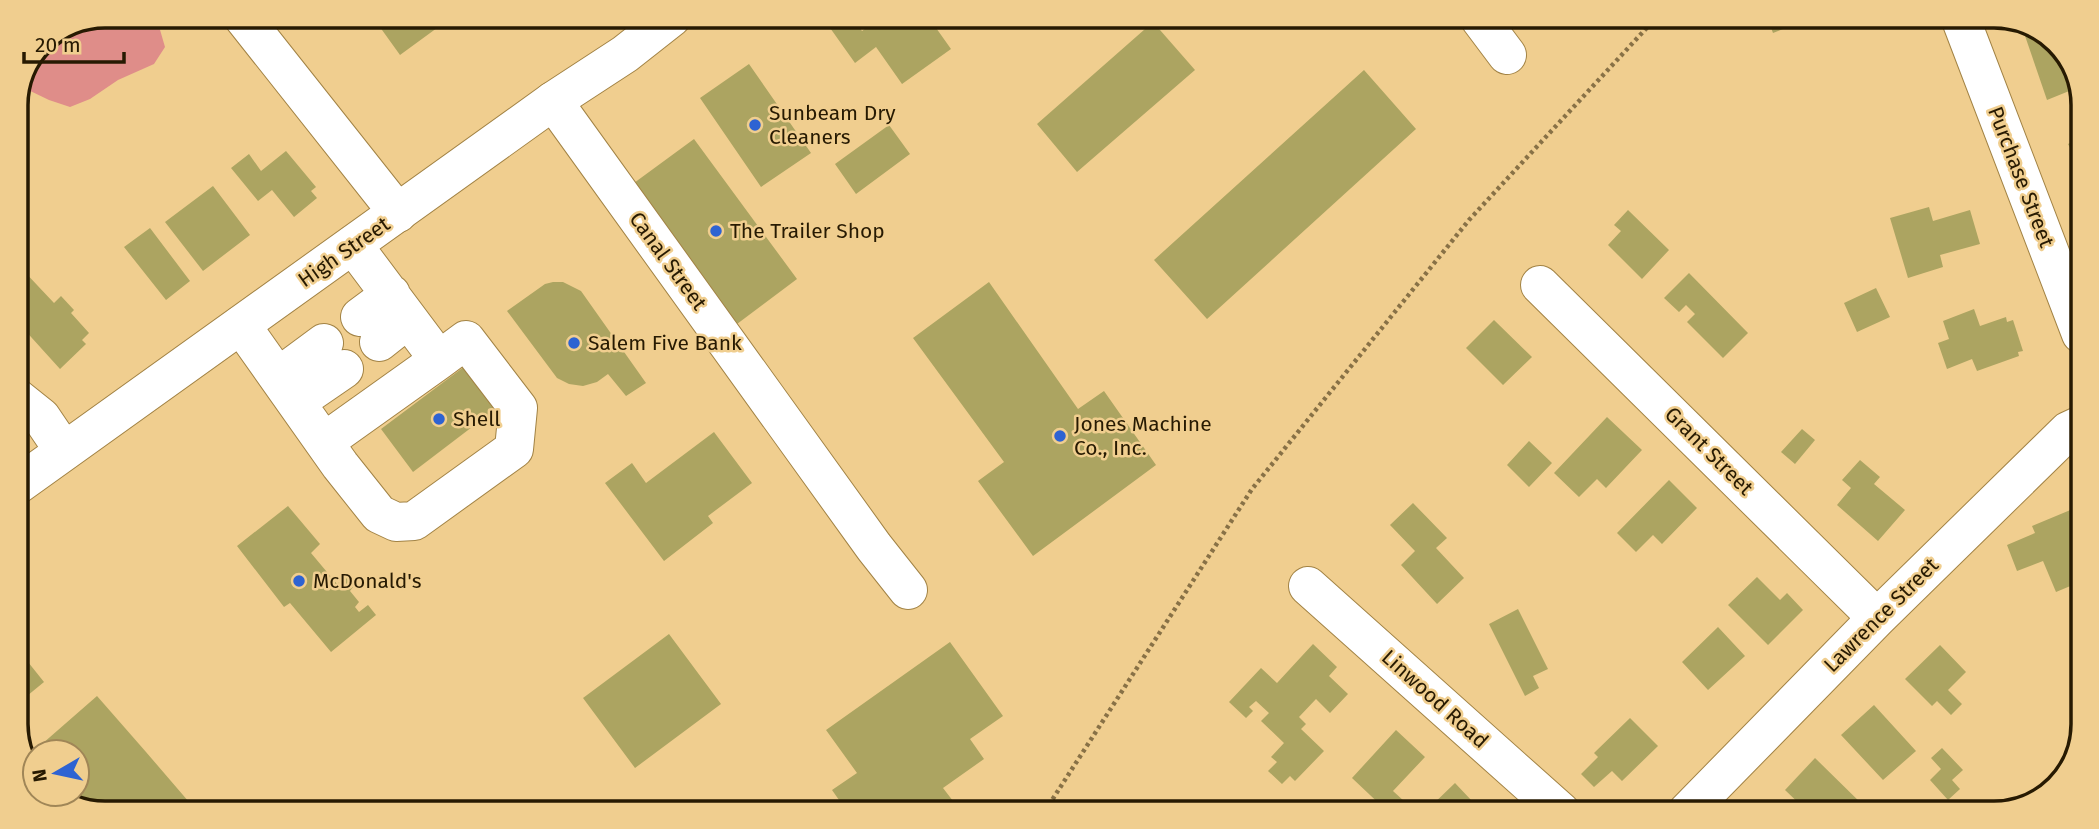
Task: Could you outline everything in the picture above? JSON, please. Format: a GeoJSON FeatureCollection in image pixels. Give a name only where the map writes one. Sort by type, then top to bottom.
{"type":"FeatureCollection","features":[{"type":"Feature","properties":{"kind":"street"},"geometry":{"type":"LineString","coordinates":[[252,28],[398,213]]}},
{"type":"Feature","properties":{"kind":"street","name":"High Street"},"geometry":{"type":"LineString","coordinates":[[28,476],[658,28]]}},
{"type":"Feature","properties":{"kind":"street"},"geometry":{"type":"LineString","coordinates":[[1487,28],[1507,55]]}},
{"type":"Feature","properties":{"kind":"street","name":"Purchase Street"},"geometry":{"type":"LineString","coordinates":[[1964,28],[2071,308]]}},
{"type":"Feature","properties":{"kind":"street","name":"Canal Street"},"geometry":{"type":"LineString","coordinates":[[553,101],[866,536],[908,590]]}},
{"type":"Feature","properties":{"kind":"street"},"geometry":{"type":"LineString","coordinates":[[241,325],[379,514],[396,522],[414,521],[514,449],[518,408],[453,350],[384,318],[353,245]]}},
{"type":"Feature","properties":{"kind":"street","name":"Grant Street"},"geometry":{"type":"LineString","coordinates":[[1540,285],[1877,618]]}},
{"type":"Feature","properties":{"kind":"street"},"geometry":{"type":"LineString","coordinates":[[324,442],[453,350]]}},
{"type":"Feature","properties":{"kind":"street"},"geometry":{"type":"LineString","coordinates":[[287,390],[334,356]]}},
{"type":"Feature","properties":{"kind":"street"},"geometry":{"type":"LineString","coordinates":[[28,406],[41,416],[64,451]]}},
{"type":"Feature","properties":{"kind":"street","name":"Lawrence Street"},"geometry":{"type":"LineString","coordinates":[[1699,801],[1877,618],[2071,430]]}},
{"type":"Feature","properties":{"kind":"street","name":"Linwood Road"},"geometry":{"type":"LineString","coordinates":[[1308,586],[1549,801]]}},
{"type":"Feature","properties":{"kind":"path"},"geometry":{"type":"LineString","coordinates":[[1051,801],[1252,489],[1469,219],[1647,28]]}},
{"type":"Feature","properties":{"kind":"shaded area"},"geometry":{"type":"Polygon","coordinates":[[[159,28],[165,47],[154,64],[118,80],[90,99],[70,107],[29,90],[41,62],[62,41],[90,29],[159,28]]]}},
{"type":"Feature","properties":{"kind":"building"},"geometry":{"type":"Polygon","coordinates":[[[381,28],[437,28],[400,55],[381,28]]]}},
{"type":"Feature","properties":{"kind":"building"},"geometry":{"type":"Polygon","coordinates":[[[830,28],[860,28],[862,31],[866,28],[936,28],[951,49],[902,84],[876,47],[855,63],[830,28]]]}},
{"type":"Feature","properties":{"kind":"building"},"geometry":{"type":"Polygon","coordinates":[[[1146,28],[1158,28],[1195,70],[1077,172],[1037,124],[1146,28]]]}},
{"type":"Feature","properties":{"kind":"building"},"geometry":{"type":"Polygon","coordinates":[[[1771,28],[1786,28],[1773,33],[1771,28]]]}},
{"type":"Feature","properties":{"kind":"building"},"geometry":{"type":"Polygon","coordinates":[[[2025,34],[2045,47],[2065,76],[2069,91],[2047,100],[2025,34]]]}},
{"type":"Feature","properties":{"kind":"building","name":"Sunbeam Dry Cleaners"},"geometry":{"type":"Polygon","coordinates":[[[749,64],[811,153],[761,187],[700,98],[749,64]]]}},
{"type":"Feature","properties":{"kind":"building"},"geometry":{"type":"Polygon","coordinates":[[[1364,70],[1416,129],[1207,319],[1154,260],[1364,70]]]}},
{"type":"Feature","properties":{"kind":"building"},"geometry":{"type":"Polygon","coordinates":[[[889,125],[910,154],[856,194],[835,164],[889,125]]]}},
{"type":"Feature","properties":{"kind":"building","name":"The Trailer Shop"},"geometry":{"type":"Polygon","coordinates":[[[694,139],[797,279],[737,324],[634,183],[694,139]]]}},
{"type":"Feature","properties":{"kind":"building"},"geometry":{"type":"Polygon","coordinates":[[[286,151],[316,187],[311,191],[317,198],[294,217],[272,190],[258,201],[231,168],[249,154],[261,171],[286,151]]]}},
{"type":"Feature","properties":{"kind":"building"},"geometry":{"type":"Polygon","coordinates":[[[213,186],[250,235],[203,271],[165,222],[213,186]]]}},
{"type":"Feature","properties":{"kind":"building"},"geometry":{"type":"Polygon","coordinates":[[[1929,207],[1933,221],[1970,210],[1980,244],[1940,255],[1943,267],[1908,278],[1890,218],[1929,207]]]}},
{"type":"Feature","properties":{"kind":"building"},"geometry":{"type":"Polygon","coordinates":[[[1628,210],[1669,250],[1642,279],[1608,245],[1621,231],[1614,225],[1628,210]]]}},
{"type":"Feature","properties":{"kind":"building"},"geometry":{"type":"Polygon","coordinates":[[[150,228],[190,281],[166,300],[124,247],[150,228]]]}},
{"type":"Feature","properties":{"kind":"building"},"geometry":{"type":"Polygon","coordinates":[[[1689,273],[1748,333],[1723,358],[1687,322],[1695,314],[1686,305],[1679,312],[1664,298],[1689,273]]]}},
{"type":"Feature","properties":{"kind":"building"},"geometry":{"type":"Polygon","coordinates":[[[28,275],[54,303],[61,296],[74,310],[71,313],[89,333],[82,340],[86,344],[60,369],[28,334],[28,275]]]}},
{"type":"Feature","properties":{"kind":"building","name":"Salem Five Bank"},"geometry":{"type":"Polygon","coordinates":[[[563,282],[581,291],[646,383],[626,396],[608,374],[597,382],[583,386],[569,384],[557,378],[507,311],[545,284],[563,282]]]}},
{"type":"Feature","properties":{"kind":"building","name":"Jones Machine Co., Inc."},"geometry":{"type":"Polygon","coordinates":[[[989,282],[1078,409],[1104,391],[1156,465],[1033,556],[978,481],[1004,462],[913,338],[989,282]]]}},
{"type":"Feature","properties":{"kind":"building"},"geometry":{"type":"Polygon","coordinates":[[[1876,288],[1890,317],[1857,332],[1844,303],[1876,288]]]}},
{"type":"Feature","properties":{"kind":"building"},"geometry":{"type":"Polygon","coordinates":[[[1974,309],[1980,326],[2006,317],[2007,322],[2013,320],[2023,351],[2018,352],[2019,356],[1977,371],[1972,359],[1947,369],[1938,343],[1949,339],[1943,321],[1974,309]]]}},
{"type":"Feature","properties":{"kind":"building"},"geometry":{"type":"Polygon","coordinates":[[[1494,320],[1532,357],[1503,385],[1466,348],[1494,320]]]}},
{"type":"Feature","properties":{"kind":"building","name":"Shell"},"geometry":{"type":"Polygon","coordinates":[[[465,366],[497,408],[413,472],[381,429],[465,366]]]}},
{"type":"Feature","properties":{"kind":"building"},"geometry":{"type":"Polygon","coordinates":[[[1607,417],[1642,450],[1606,488],[1597,479],[1579,497],[1554,473],[1607,417]]]}},
{"type":"Feature","properties":{"kind":"building"},"geometry":{"type":"Polygon","coordinates":[[[1802,429],[1815,440],[1795,464],[1781,452],[1802,429]]]}},
{"type":"Feature","properties":{"kind":"building"},"geometry":{"type":"Polygon","coordinates":[[[714,432],[752,483],[708,516],[713,523],[664,561],[605,483],[632,463],[646,483],[714,432]]]}},
{"type":"Feature","properties":{"kind":"building"},"geometry":{"type":"Polygon","coordinates":[[[1529,441],[1552,463],[1529,487],[1507,465],[1529,441]]]}},
{"type":"Feature","properties":{"kind":"building"},"geometry":{"type":"Polygon","coordinates":[[[1860,460],[1880,477],[1874,484],[1905,510],[1878,541],[1837,505],[1851,488],[1842,480],[1860,460]]]}},
{"type":"Feature","properties":{"kind":"building"},"geometry":{"type":"Polygon","coordinates":[[[1669,480],[1697,508],[1662,544],[1653,535],[1636,552],[1617,533],[1669,480]]]}},
{"type":"Feature","properties":{"kind":"building"},"geometry":{"type":"Polygon","coordinates":[[[1413,503],[1447,538],[1436,548],[1464,578],[1437,604],[1401,565],[1415,551],[1390,525],[1413,503]]]}},
{"type":"Feature","properties":{"kind":"building","name":"McDonald's"},"geometry":{"type":"Polygon","coordinates":[[[288,506],[320,544],[311,553],[337,584],[346,577],[353,587],[350,591],[359,602],[355,607],[359,612],[368,605],[376,615],[331,652],[290,603],[284,607],[237,546],[288,506]]]}},
{"type":"Feature","properties":{"kind":"building"},"geometry":{"type":"Polygon","coordinates":[[[2071,510],[2071,586],[2056,592],[2043,561],[2017,571],[2007,545],[2035,533],[2032,526],[2071,510]]]}},
{"type":"Feature","properties":{"kind":"building"},"geometry":{"type":"Polygon","coordinates":[[[1757,577],[1780,600],[1787,593],[1803,610],[1768,645],[1728,605],[1757,577]]]}},
{"type":"Feature","properties":{"kind":"building"},"geometry":{"type":"Polygon","coordinates":[[[1518,609],[1548,669],[1533,676],[1539,688],[1525,696],[1489,624],[1518,609]]]}},
{"type":"Feature","properties":{"kind":"building"},"geometry":{"type":"Polygon","coordinates":[[[1718,627],[1745,656],[1708,690],[1682,662],[1718,627]]]}},
{"type":"Feature","properties":{"kind":"building"},"geometry":{"type":"Polygon","coordinates":[[[669,634],[721,704],[635,768],[583,698],[669,634]]]}},
{"type":"Feature","properties":{"kind":"building"},"geometry":{"type":"Polygon","coordinates":[[[950,642],[1003,716],[970,739],[984,759],[943,788],[953,801],[840,801],[832,790],[857,773],[826,730],[950,642]]]}},
{"type":"Feature","properties":{"kind":"building"},"geometry":{"type":"Polygon","coordinates":[[[1313,644],[1337,667],[1329,676],[1348,694],[1330,713],[1316,699],[1299,717],[1306,724],[1301,729],[1324,751],[1295,781],[1290,776],[1282,784],[1268,771],[1277,762],[1271,757],[1284,743],[1261,721],[1269,713],[1256,701],[1249,707],[1253,711],[1246,718],[1229,702],[1261,668],[1277,683],[1313,644]]]}},
{"type":"Feature","properties":{"kind":"building"},"geometry":{"type":"Polygon","coordinates":[[[1940,645],[1966,672],[1948,690],[1962,704],[1951,715],[1937,701],[1932,706],[1905,679],[1940,645]]]}},
{"type":"Feature","properties":{"kind":"building"},"geometry":{"type":"Polygon","coordinates":[[[28,662],[44,682],[28,695],[28,662]]]}},
{"type":"Feature","properties":{"kind":"building"},"geometry":{"type":"Polygon","coordinates":[[[97,696],[188,801],[91,800],[91,738],[49,738],[97,696]]]}},
{"type":"Feature","properties":{"kind":"building"},"geometry":{"type":"Polygon","coordinates":[[[1874,705],[1916,751],[1883,780],[1841,735],[1874,705]]]}},
{"type":"Feature","properties":{"kind":"building"},"geometry":{"type":"Polygon","coordinates":[[[1630,718],[1658,746],[1622,781],[1612,771],[1594,787],[1581,774],[1598,757],[1594,753],[1630,718]]]}},
{"type":"Feature","properties":{"kind":"building"},"geometry":{"type":"Polygon","coordinates":[[[1396,730],[1425,757],[1393,791],[1404,801],[1376,801],[1352,778],[1396,730]]]}},
{"type":"Feature","properties":{"kind":"building"},"geometry":{"type":"Polygon","coordinates":[[[1942,748],[1963,770],[1952,780],[1960,789],[1948,800],[1930,780],[1941,769],[1931,758],[1942,748]]]}},
{"type":"Feature","properties":{"kind":"building"},"geometry":{"type":"Polygon","coordinates":[[[1815,758],[1859,801],[1796,801],[1785,790],[1815,758]]]}},
{"type":"Feature","properties":{"kind":"building"},"geometry":{"type":"Polygon","coordinates":[[[1455,783],[1472,801],[1436,801],[1455,783]]]}},
{"type":"Feature","properties":{"kind":"place","name":"Sunbeam Dry Cleaners"},"geometry":{"type":"Point","coordinates":[755,125]}},
{"type":"Feature","properties":{"kind":"place","name":"The Trailer Shop"},"geometry":{"type":"Point","coordinates":[716,231]}},
{"type":"Feature","properties":{"kind":"place","name":"Salem Five Bank"},"geometry":{"type":"Point","coordinates":[574,343]}},
{"type":"Feature","properties":{"kind":"place","name":"Shell"},"geometry":{"type":"Point","coordinates":[439,419]}},
{"type":"Feature","properties":{"kind":"place","name":"Jones Machine Co., Inc."},"geometry":{"type":"Point","coordinates":[1060,436]}},
{"type":"Feature","properties":{"kind":"place","name":"McDonald's"},"geometry":{"type":"Point","coordinates":[299,581]}}]}
